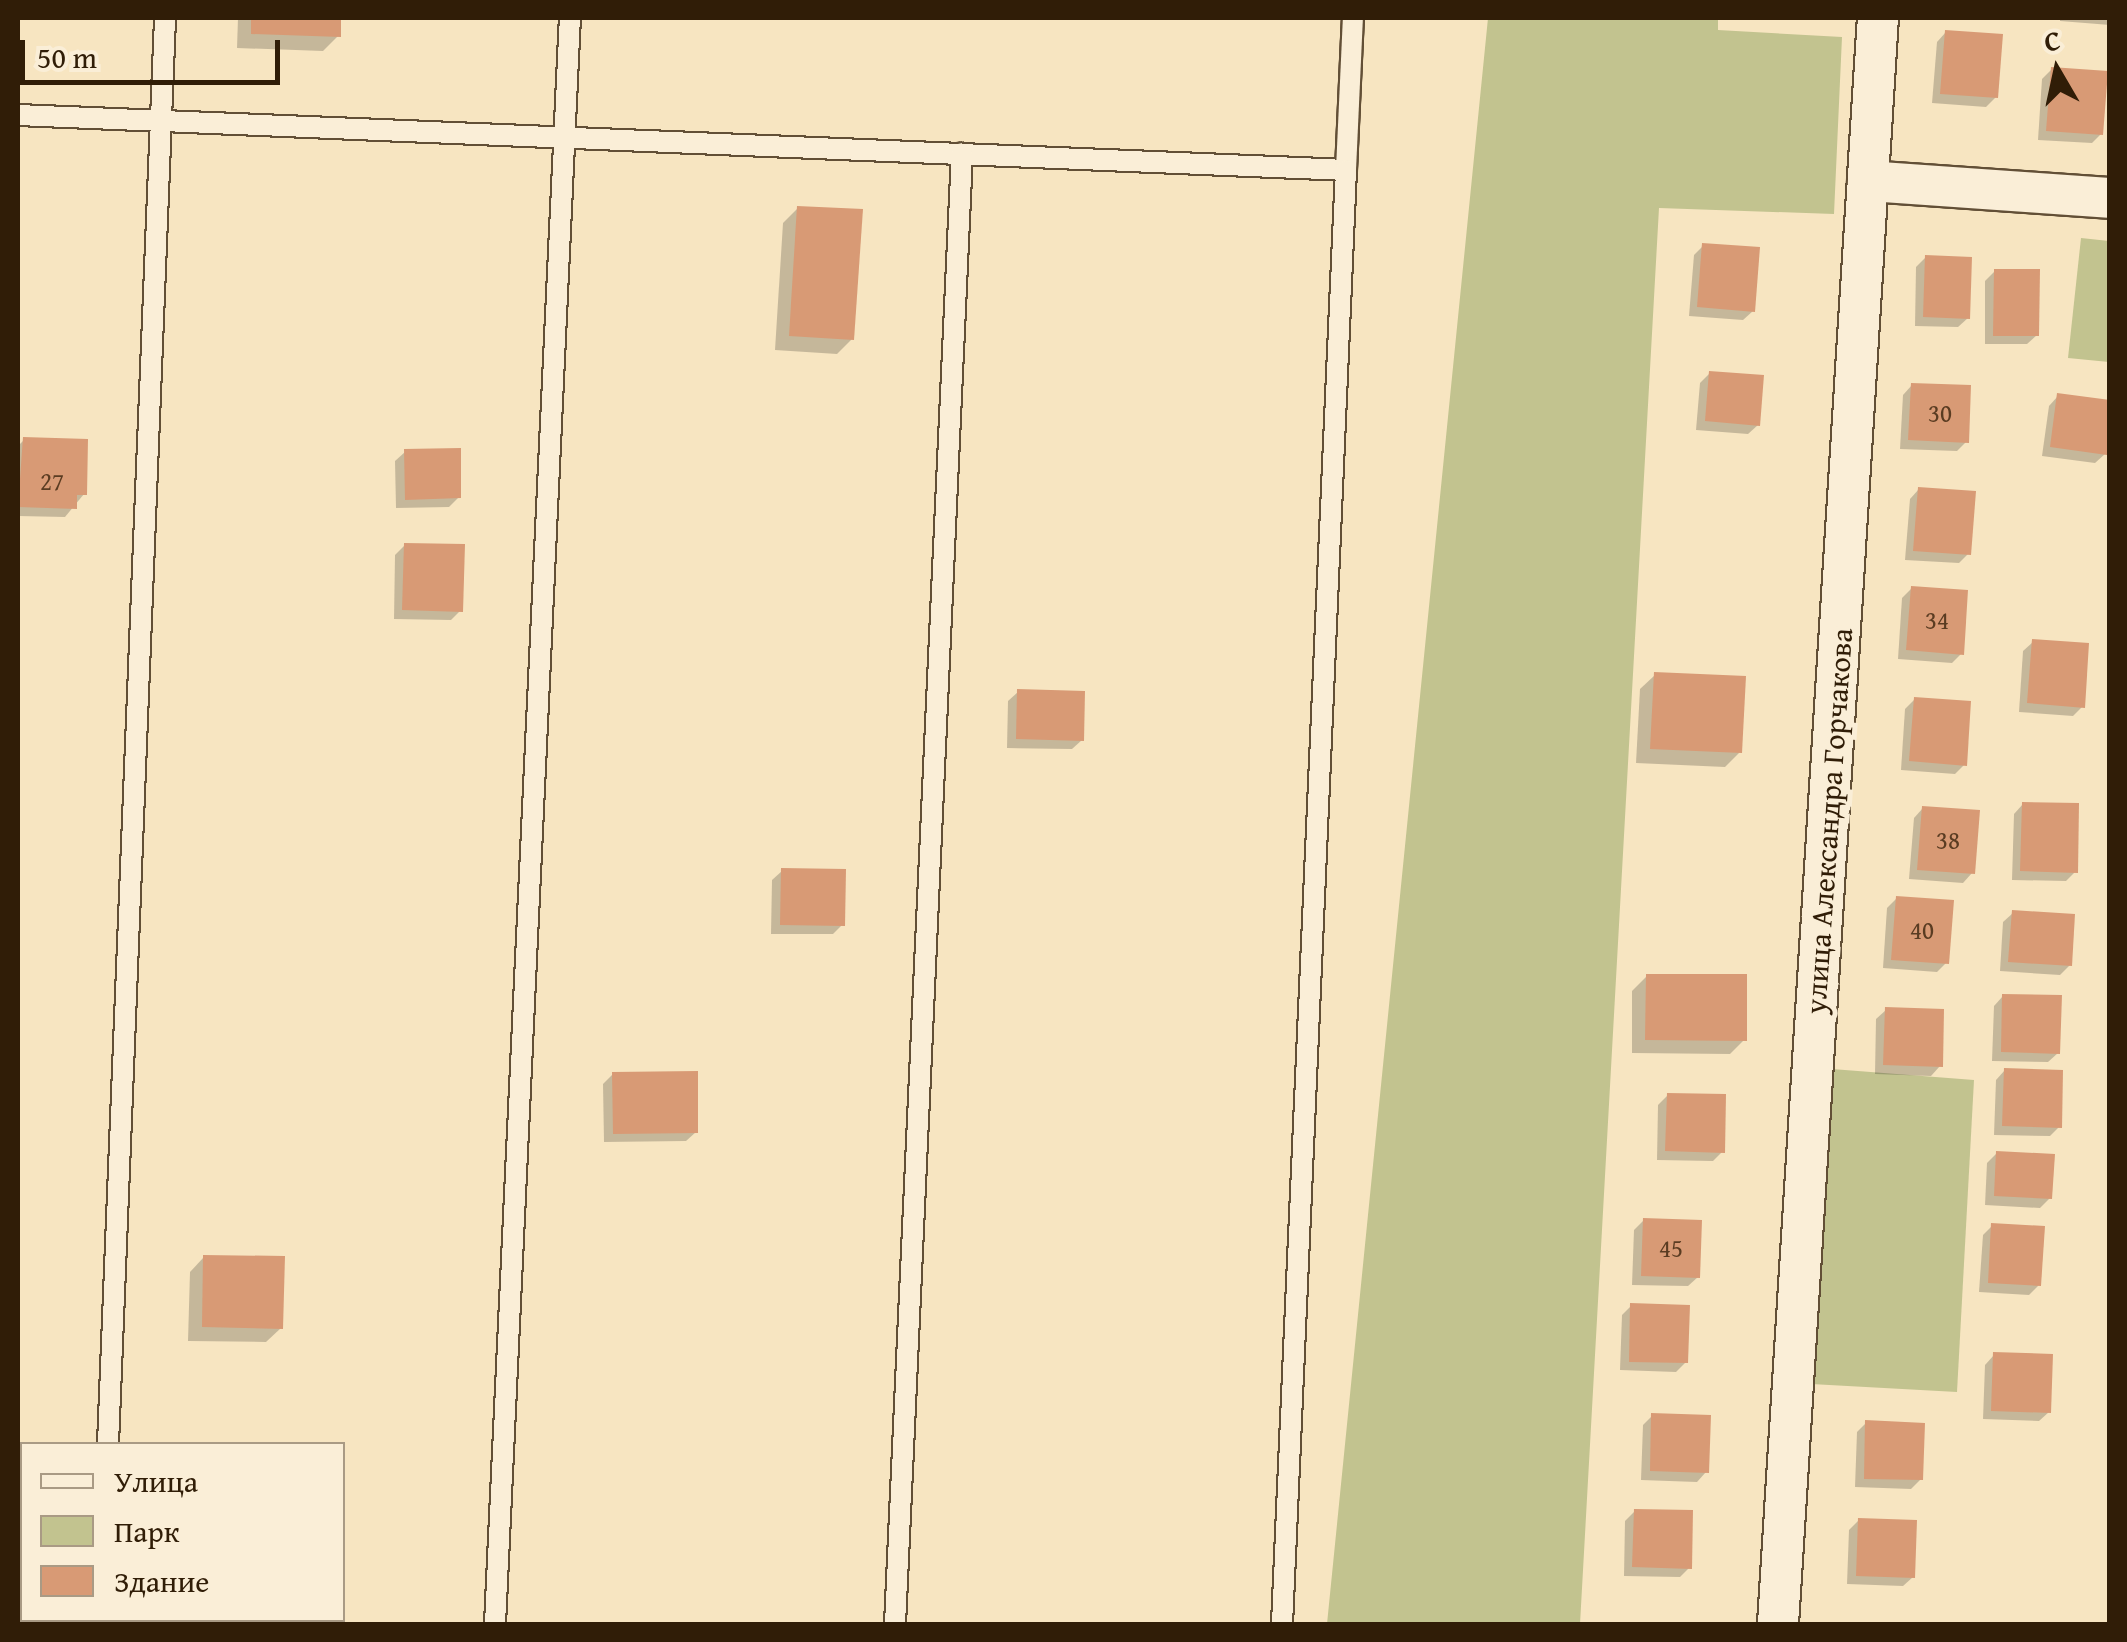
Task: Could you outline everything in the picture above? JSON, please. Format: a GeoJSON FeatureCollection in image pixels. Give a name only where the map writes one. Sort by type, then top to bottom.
{"type":"FeatureCollection","features":[{"type":"Feature","properties":{"kind":"street","name":"улица Александра Горчакова"},"geometry":{"type":"LineString","coordinates":[[1778,1624],[1878,18]]}},
{"type":"Feature","properties":{"kind":"street"},"geometry":{"type":"LineString","coordinates":[[1868,180],[2110,198]]}},
{"type":"Feature","properties":{"kind":"lane"},"geometry":{"type":"LineString","coordinates":[[108,1442],[165,18]]}},
{"type":"Feature","properties":{"kind":"lane"},"geometry":{"type":"LineString","coordinates":[[495,1624],[570,18]]}},
{"type":"Feature","properties":{"kind":"lane"},"geometry":{"type":"LineString","coordinates":[[1282,1624],[1354,18]]}},
{"type":"Feature","properties":{"kind":"lane"},"geometry":{"type":"LineString","coordinates":[[18,115],[1346,170]]}},
{"type":"Feature","properties":{"kind":"lane"},"geometry":{"type":"LineString","coordinates":[[895,1624],[962,154]]}},
{"type":"Feature","properties":{"kind":"green space"},"geometry":{"type":"Polygon","coordinates":[[[1488,18],[1718,18],[1718,30],[1842,37],[1834,214],[1659,208],[1580,1624],[1327,1624],[1488,18]]]}},
{"type":"Feature","properties":{"kind":"green space"},"geometry":{"type":"Polygon","coordinates":[[[2081,238],[2109,241],[2109,362],[2068,358],[2081,238]]]}},
{"type":"Feature","properties":{"kind":"green space"},"geometry":{"type":"Polygon","coordinates":[[[1819,1068],[1974,1080],[1957,1392],[1811,1384],[1819,1068]]]}},
{"type":"Feature","properties":{"kind":"building"},"geometry":{"type":"Polygon","coordinates":[[[251,18],[341,18],[341,37],[251,34],[251,18]]]}},
{"type":"Feature","properties":{"kind":"building"},"geometry":{"type":"Polygon","coordinates":[[[1945,30],[2003,34],[1998,98],[1940,94],[1945,30]]]}},
{"type":"Feature","properties":{"kind":"building"},"geometry":{"type":"Polygon","coordinates":[[[2051,67],[2108,71],[2103,135],[2046,131],[2051,67]]]}},
{"type":"Feature","properties":{"kind":"building"},"geometry":{"type":"Polygon","coordinates":[[[797,206],[863,209],[854,340],[789,336],[797,206]]]}},
{"type":"Feature","properties":{"kind":"building"},"geometry":{"type":"Polygon","coordinates":[[[1702,243],[1760,247],[1755,312],[1697,307],[1702,243]]]}},
{"type":"Feature","properties":{"kind":"building"},"geometry":{"type":"Polygon","coordinates":[[[1925,255],[1972,257],[1970,319],[1923,317],[1925,255]]]}},
{"type":"Feature","properties":{"kind":"building"},"geometry":{"type":"Polygon","coordinates":[[[1994,269],[2040,269],[2039,336],[1993,336],[1994,269]]]}},
{"type":"Feature","properties":{"kind":"building"},"geometry":{"type":"Polygon","coordinates":[[[1709,371],[1764,375],[1760,426],[1705,421],[1709,371]]]}},
{"type":"Feature","properties":{"kind":"building"},"geometry":{"type":"Polygon","coordinates":[[[1911,383],[1971,385],[1969,443],[1908,440],[1911,383]]]}},
{"type":"Feature","properties":{"kind":"building"},"geometry":{"type":"Polygon","coordinates":[[[2057,393],[2110,400],[2107,455],[2050,447],[2057,393]]]}},
{"type":"Feature","properties":{"kind":"building"},"geometry":{"type":"Polygon","coordinates":[[[23,437],[88,439],[87,495],[77,495],[77,509],[18,507],[23,437]]]}},
{"type":"Feature","properties":{"kind":"building"},"geometry":{"type":"Polygon","coordinates":[[[461,448],[461,498],[405,500],[404,449],[461,448]]]}},
{"type":"Feature","properties":{"kind":"building"},"geometry":{"type":"Polygon","coordinates":[[[1918,487],[1976,491],[1971,555],[1913,551],[1918,487]]]}},
{"type":"Feature","properties":{"kind":"building"},"geometry":{"type":"Polygon","coordinates":[[[404,543],[465,544],[463,612],[402,610],[404,543]]]}},
{"type":"Feature","properties":{"kind":"building"},"geometry":{"type":"Polygon","coordinates":[[[1911,586],[1968,590],[1964,655],[1906,650],[1911,586]]]}},
{"type":"Feature","properties":{"kind":"building"},"geometry":{"type":"Polygon","coordinates":[[[2032,639],[2089,643],[2085,708],[2027,703],[2032,639]]]}},
{"type":"Feature","properties":{"kind":"building"},"geometry":{"type":"Polygon","coordinates":[[[1654,672],[1746,676],[1742,753],[1650,749],[1654,672]]]}},
{"type":"Feature","properties":{"kind":"building"},"geometry":{"type":"Polygon","coordinates":[[[1017,689],[1085,691],[1084,741],[1016,739],[1017,689]]]}},
{"type":"Feature","properties":{"kind":"building"},"geometry":{"type":"Polygon","coordinates":[[[1914,697],[1971,701],[1967,766],[1909,761],[1914,697]]]}},
{"type":"Feature","properties":{"kind":"building"},"geometry":{"type":"Polygon","coordinates":[[[2022,802],[2079,803],[2078,873],[2020,871],[2022,802]]]}},
{"type":"Feature","properties":{"kind":"building"},"geometry":{"type":"Polygon","coordinates":[[[1922,806],[1980,810],[1975,874],[1917,870],[1922,806]]]}},
{"type":"Feature","properties":{"kind":"building"},"geometry":{"type":"Polygon","coordinates":[[[781,868],[846,869],[845,926],[780,925],[781,868]]]}},
{"type":"Feature","properties":{"kind":"building"},"geometry":{"type":"Polygon","coordinates":[[[1896,896],[1954,900],[1949,964],[1891,960],[1896,896]]]}},
{"type":"Feature","properties":{"kind":"building"},"geometry":{"type":"Polygon","coordinates":[[[2012,910],[2075,914],[2072,966],[2008,962],[2012,910]]]}},
{"type":"Feature","properties":{"kind":"building"},"geometry":{"type":"Polygon","coordinates":[[[1646,974],[1747,974],[1747,1041],[1645,1040],[1646,974]]]}},
{"type":"Feature","properties":{"kind":"building"},"geometry":{"type":"Polygon","coordinates":[[[2002,994],[2062,995],[2060,1054],[2001,1052],[2002,994]]]}},
{"type":"Feature","properties":{"kind":"building"},"geometry":{"type":"Polygon","coordinates":[[[1885,1007],[1944,1009],[1943,1067],[1883,1065],[1885,1007]]]}},
{"type":"Feature","properties":{"kind":"building"},"geometry":{"type":"Polygon","coordinates":[[[2004,1068],[2063,1070],[2062,1128],[2002,1126],[2004,1068]]]}},
{"type":"Feature","properties":{"kind":"building"},"geometry":{"type":"Polygon","coordinates":[[[698,1071],[698,1133],[613,1134],[612,1072],[698,1071]]]}},
{"type":"Feature","properties":{"kind":"building"},"geometry":{"type":"Polygon","coordinates":[[[1667,1093],[1726,1094],[1725,1153],[1665,1151],[1667,1093]]]}},
{"type":"Feature","properties":{"kind":"building"},"geometry":{"type":"Polygon","coordinates":[[[1996,1151],[2055,1154],[2052,1199],[1994,1196],[1996,1151]]]}},
{"type":"Feature","properties":{"kind":"building"},"geometry":{"type":"Polygon","coordinates":[[[1643,1218],[1702,1220],[1700,1278],[1641,1276],[1643,1218]]]}},
{"type":"Feature","properties":{"kind":"building"},"geometry":{"type":"Polygon","coordinates":[[[1991,1223],[2045,1226],[2041,1286],[1988,1283],[1991,1223]]]}},
{"type":"Feature","properties":{"kind":"building"},"geometry":{"type":"Polygon","coordinates":[[[203,1255],[285,1256],[283,1329],[202,1327],[203,1255]]]}},
{"type":"Feature","properties":{"kind":"building"},"geometry":{"type":"Polygon","coordinates":[[[1630,1303],[1690,1305],[1688,1363],[1629,1362],[1630,1303]]]}},
{"type":"Feature","properties":{"kind":"building"},"geometry":{"type":"Polygon","coordinates":[[[1993,1352],[2053,1354],[2051,1413],[1991,1411],[1993,1352]]]}},
{"type":"Feature","properties":{"kind":"building"},"geometry":{"type":"Polygon","coordinates":[[[1651,1413],[1711,1415],[1709,1473],[1650,1471],[1651,1413]]]}},
{"type":"Feature","properties":{"kind":"building"},"geometry":{"type":"Polygon","coordinates":[[[1865,1420],[1925,1423],[1923,1480],[1864,1479],[1865,1420]]]}},
{"type":"Feature","properties":{"kind":"building"},"geometry":{"type":"Polygon","coordinates":[[[1634,1509],[1693,1510],[1692,1569],[1632,1567],[1634,1509]]]}},
{"type":"Feature","properties":{"kind":"building"},"geometry":{"type":"Polygon","coordinates":[[[1858,1518],[1917,1520],[1915,1578],[1856,1576],[1858,1518]]]}}]}
